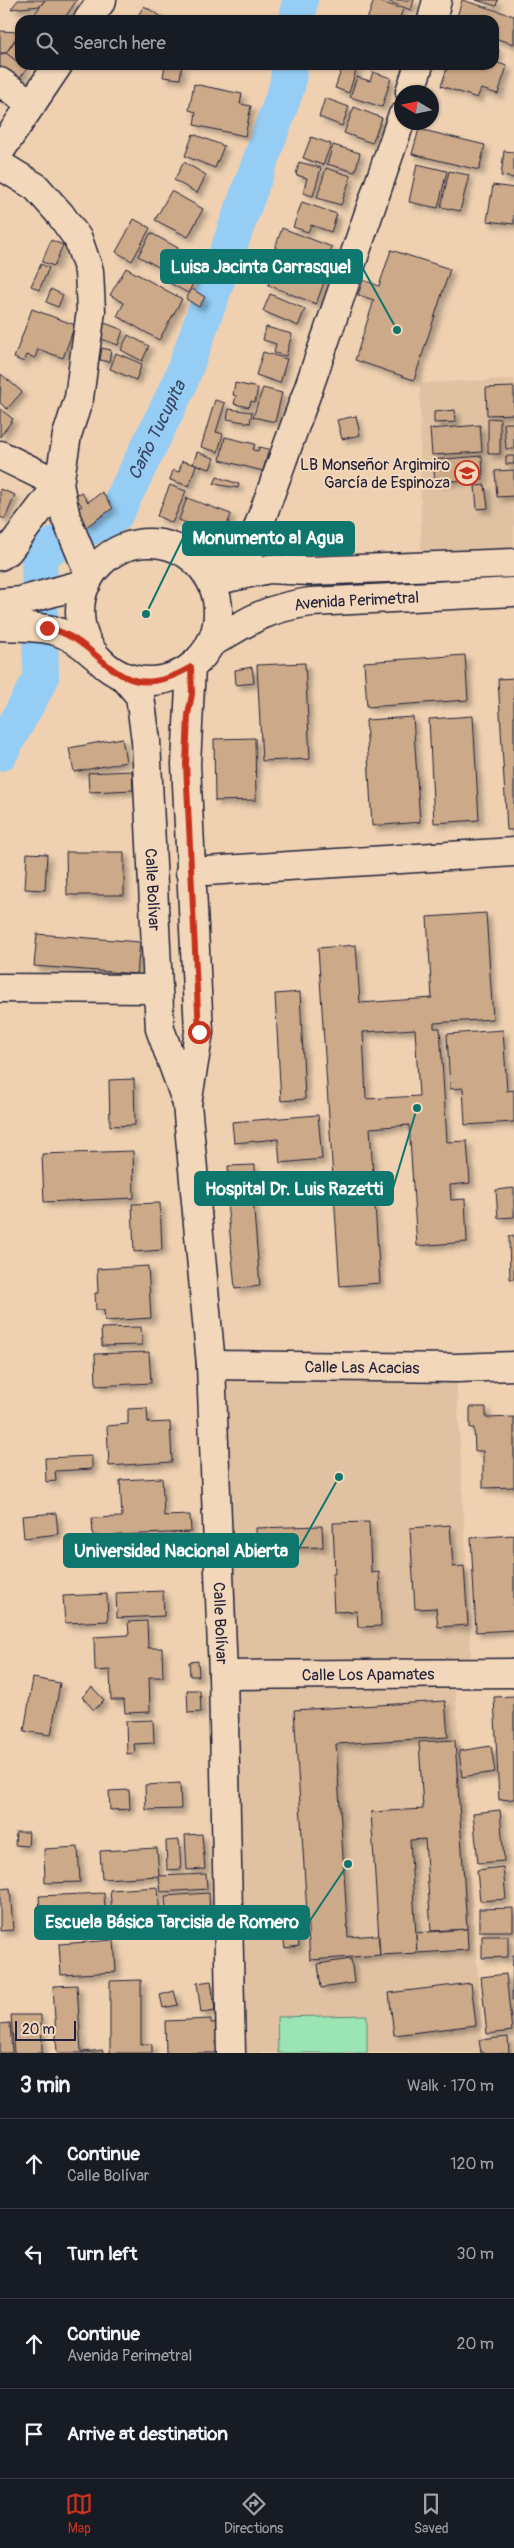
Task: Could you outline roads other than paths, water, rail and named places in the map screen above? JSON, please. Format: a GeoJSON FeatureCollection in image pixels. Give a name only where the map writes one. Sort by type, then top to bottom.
{"type":"FeatureCollection","features":[{"type":"Feature","properties":{"kind":"street"},"geometry":{"type":"LineString","coordinates":[[92,15],[102,0]]}},
{"type":"Feature","properties":{"kind":"street"},"geometry":{"type":"LineString","coordinates":[[433,15],[437,0]]}},
{"type":"Feature","properties":{"kind":"street"},"geometry":{"type":"LineString","coordinates":[[0,151],[55,70]]}},
{"type":"Feature","properties":{"kind":"street"},"geometry":{"type":"LineString","coordinates":[[412,85],[417,70]]}},
{"type":"Feature","properties":{"kind":"street"},"geometry":{"type":"LineString","coordinates":[[0,82],[32,104]]}},
{"type":"Feature","properties":{"kind":"street"},"geometry":{"type":"LineString","coordinates":[[209,577],[247,558],[309,387],[398,130]]}},
{"type":"Feature","properties":{"kind":"street"},"geometry":{"type":"LineString","coordinates":[[0,165],[36,187],[60,214],[78,239],[89,271],[91,311],[86,353],[79,398],[68,435],[59,484],[66,518],[78,544],[88,579]]}},
{"type":"Feature","properties":{"kind":"street"},"geometry":{"type":"LineString","coordinates":[[0,455],[59,484]]}},
{"type":"Feature","properties":{"kind":"street"},"geometry":{"type":"LineString","coordinates":[[0,556],[8,551],[59,484]]}},
{"type":"Feature","properties":{"kind":"street"},"geometry":{"type":"LineString","coordinates":[[9,614],[60,631],[79,642],[101,662],[124,677],[142,681],[176,676],[191,667],[210,644],[217,624],[218,613],[209,577],[189,555],[178,549],[154,542],[117,550],[102,561],[88,579],[82,596],[81,625],[92,651],[101,662]]}},
{"type":"Feature","properties":{"kind":"street","name":"Avenida Perimetral"},"geometry":{"type":"LineString","coordinates":[[209,577],[269,569],[309,571],[514,562]]}},
{"type":"Feature","properties":{"kind":"street"},"geometry":{"type":"LineString","coordinates":[[9,614],[53,592],[88,579]]}},
{"type":"Feature","properties":{"kind":"street","name":"Avenida Perimetral"},"geometry":{"type":"LineString","coordinates":[[210,644],[260,614],[285,606],[311,602],[514,592]]}},
{"type":"Feature","properties":{"kind":"street","name":"Calle Bolívar"},"geometry":{"type":"LineString","coordinates":[[191,667],[192,694],[186,737],[190,872],[199,1032],[188,1104],[211,1365],[223,1675],[232,2053]]}},
{"type":"Feature","properties":{"kind":"street","name":"Calle Bolívar"},"geometry":{"type":"LineString","coordinates":[[124,677],[140,696],[146,741],[160,1029],[188,1104]]}},
{"type":"Feature","properties":{"kind":"street"},"geometry":{"type":"LineString","coordinates":[[190,872],[514,852]]}},
{"type":"Feature","properties":{"kind":"street"},"geometry":{"type":"LineString","coordinates":[[0,988],[157,989]]}},
{"type":"Feature","properties":{"kind":"street","name":"Calle Las Acacias"},"geometry":{"type":"LineString","coordinates":[[211,1365],[456,1368],[514,1366]]}},
{"type":"Feature","properties":{"kind":"street","name":"Calle Los Apamates"},"geometry":{"type":"LineString","coordinates":[[223,1675],[514,1673]]}},
{"type":"Feature","properties":{"kind":"waterway","name":"Caño Tucupita"},"geometry":{"type":"LineString","coordinates":[[298,15],[300,0]]}},
{"type":"Feature","properties":{"kind":"waterway","name":"Caño Tucupita"},"geometry":{"type":"LineString","coordinates":[[0,753],[41,678],[39,553],[115,515],[179,385],[287,87],[289,70]]}},
{"type":"Feature","properties":{"kind":"place","name":"Luisa Jacinta Carrasquel"},"geometry":{"type":"Point","coordinates":[397,330]}},
{"type":"Feature","properties":{"kind":"place","name":"LB Monseñor Argimiro García de Espinoza"},"geometry":{"type":"Point","coordinates":[467,473]}},
{"type":"Feature","properties":{"kind":"place","name":"Monumento al Agua"},"geometry":{"type":"Point","coordinates":[146,614]}},
{"type":"Feature","properties":{"kind":"place","name":"Hospital Dr. Luis Razetti"},"geometry":{"type":"Point","coordinates":[417,1108]}},
{"type":"Feature","properties":{"kind":"place","name":"Universidad Nacional Abierta"},"geometry":{"type":"Point","coordinates":[339,1477]}},
{"type":"Feature","properties":{"kind":"place","name":"Escuela Básica Tarcisia de Romero"},"geometry":{"type":"Point","coordinates":[348,1864]}}]}
